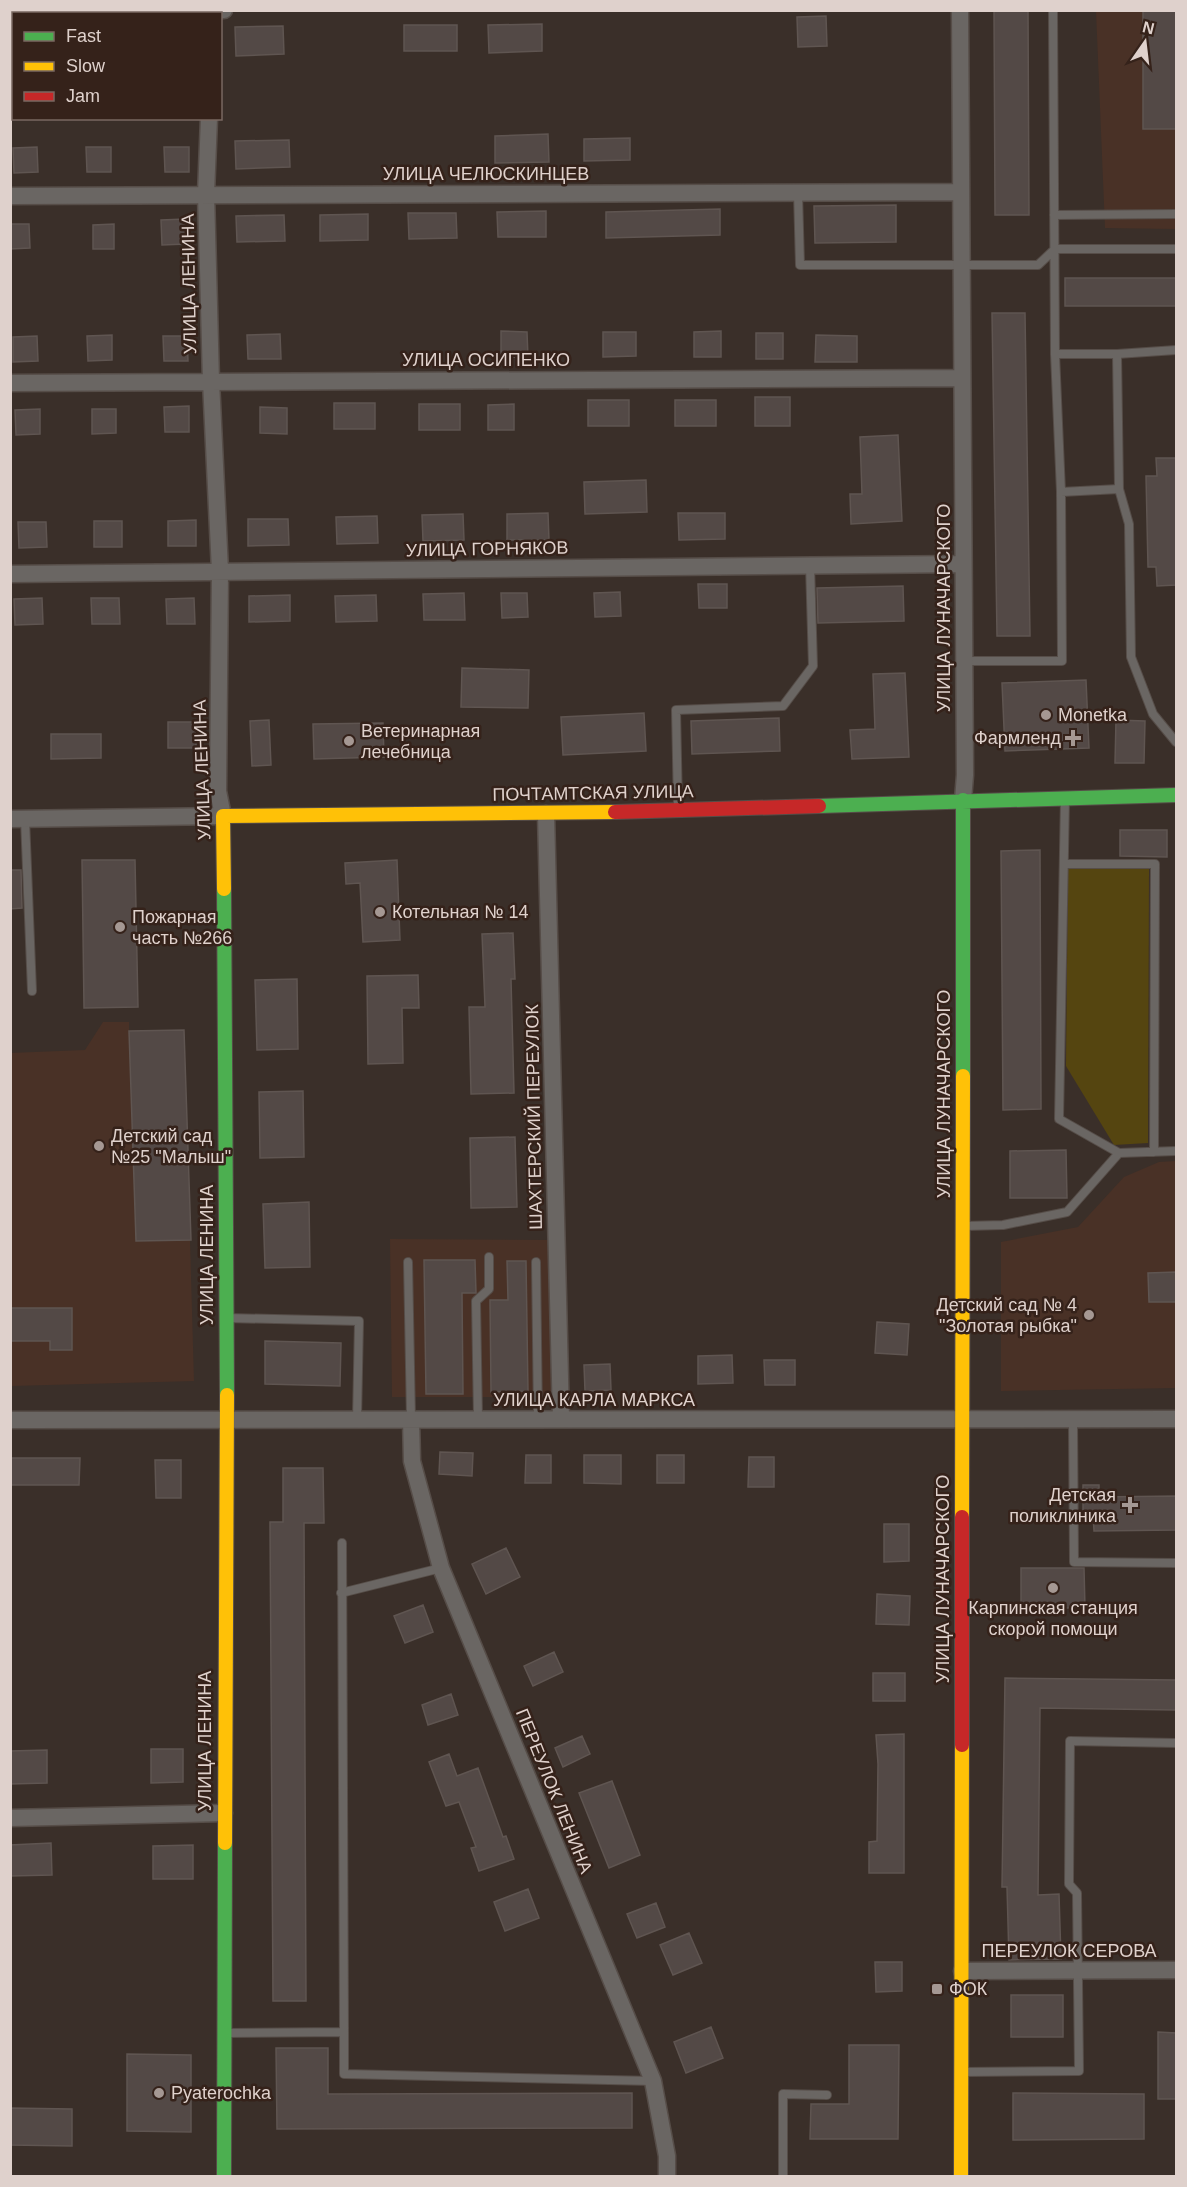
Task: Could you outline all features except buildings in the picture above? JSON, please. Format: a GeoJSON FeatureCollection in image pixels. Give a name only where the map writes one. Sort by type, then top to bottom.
{"type":"FeatureCollection","features":[{"type":"Feature","properties":{"kind":"street"},"geometry":{"type":"LineString","coordinates":[[130,10],[213,12],[224,10]]}},
{"type":"Feature","properties":{"kind":"street","name":"УЛИЦА ЛУНАЧАРСКОГО"},"geometry":{"type":"LineString","coordinates":[[960,10],[965,775],[963,800],[961,2176]]}},
{"type":"Feature","properties":{"kind":"street","name":"УЛИЦА ЛЕНИНА"},"geometry":{"type":"LineString","coordinates":[[209,120],[206,194],[211,381],[220,571],[218,791],[223,816],[227,1318],[224,2176]]}},
{"type":"Feature","properties":{"kind":"street","name":"УЛИЦА ЧЕЛЮСКИНЦЕВ"},"geometry":{"type":"LineString","coordinates":[[10,196],[961,192]]}},
{"type":"Feature","properties":{"kind":"street","name":"УЛИЦА ОСИПЕНКО"},"geometry":{"type":"LineString","coordinates":[[10,383],[962,378]]}},
{"type":"Feature","properties":{"kind":"street","name":"УЛИЦА ГОРНЯКОВ"},"geometry":{"type":"LineString","coordinates":[[10,574],[963,564]]}},
{"type":"Feature","properties":{"kind":"street","name":"ПОЧТАМТСКАЯ УЛИЦА"},"geometry":{"type":"LineString","coordinates":[[18,819],[546,814],[1176,795]]}},
{"type":"Feature","properties":{"kind":"street","name":"ШАХТЕРСКИЙ ПЕРЕУЛОК"},"geometry":{"type":"LineString","coordinates":[[546,814],[561,1419]]}},
{"type":"Feature","properties":{"kind":"street","name":"ПЕРЕУЛОК ЛЕНИНА"},"geometry":{"type":"LineString","coordinates":[[411,1419],[412,1461],[441,1568],[653,2081],[667,2156],[668,2176]]}},
{"type":"Feature","properties":{"kind":"street","name":"УЛИЦА КАРЛА МАРКСА"},"geometry":{"type":"LineString","coordinates":[[10,1420],[1176,1419]]}},
{"type":"Feature","properties":{"kind":"street"},"geometry":{"type":"LineString","coordinates":[[10,1818],[224,1813]]}},
{"type":"Feature","properties":{"kind":"street","name":"ПЕРЕУЛОК СЕРОВА"},"geometry":{"type":"LineString","coordinates":[[962,1971],[1176,1970]]}},
{"type":"Feature","properties":{"kind":"lane"},"geometry":{"type":"LineString","coordinates":[[964,661],[1062,661],[1062,492],[1054,354],[1053,10]]}},
{"type":"Feature","properties":{"kind":"lane"},"geometry":{"type":"LineString","coordinates":[[798,193],[800,264],[1038,265],[1054,249],[1176,249]]}},
{"type":"Feature","properties":{"kind":"lane"},"geometry":{"type":"LineString","coordinates":[[1054,215],[1176,214]]}},
{"type":"Feature","properties":{"kind":"lane"},"geometry":{"type":"LineString","coordinates":[[1054,354],[1118,354],[1176,350]]}},
{"type":"Feature","properties":{"kind":"lane"},"geometry":{"type":"LineString","coordinates":[[1118,354],[1119,489],[1129,524],[1131,657],[1153,714],[1176,742]]}},
{"type":"Feature","properties":{"kind":"lane"},"geometry":{"type":"LineString","coordinates":[[1062,492],[1119,489]]}},
{"type":"Feature","properties":{"kind":"lane"},"geometry":{"type":"LineString","coordinates":[[678,811],[676,711],[783,706],[813,666],[810,565]]}},
{"type":"Feature","properties":{"kind":"lane"},"geometry":{"type":"LineString","coordinates":[[1065,798],[1059,1119],[1119,1153],[1176,1151]]}},
{"type":"Feature","properties":{"kind":"lane"},"geometry":{"type":"LineString","coordinates":[[18,819],[32,991]]}},
{"type":"Feature","properties":{"kind":"lane"},"geometry":{"type":"LineString","coordinates":[[1064,864],[1155,864],[1154,1152]]}},
{"type":"Feature","properties":{"kind":"lane"},"geometry":{"type":"LineString","coordinates":[[964,1226],[1003,1225],[1067,1212],[1119,1153]]}},
{"type":"Feature","properties":{"kind":"lane"},"geometry":{"type":"LineString","coordinates":[[478,1419],[476,1300],[489,1289],[489,1257]]}},
{"type":"Feature","properties":{"kind":"lane"},"geometry":{"type":"LineString","coordinates":[[408,1262],[411,1419]]}},
{"type":"Feature","properties":{"kind":"lane"},"geometry":{"type":"LineString","coordinates":[[536,1262],[538,1419]]}},
{"type":"Feature","properties":{"kind":"lane"},"geometry":{"type":"LineString","coordinates":[[227,1318],[359,1321],[357,1419]]}},
{"type":"Feature","properties":{"kind":"lane"},"geometry":{"type":"LineString","coordinates":[[1073,1419],[1074,1562],[1176,1563]]}},
{"type":"Feature","properties":{"kind":"lane"},"geometry":{"type":"LineString","coordinates":[[342,1543],[344,2074],[653,2081]]}},
{"type":"Feature","properties":{"kind":"lane"},"geometry":{"type":"LineString","coordinates":[[341,1593],[441,1568]]}},
{"type":"Feature","properties":{"kind":"lane"},"geometry":{"type":"LineString","coordinates":[[962,2072],[1079,2070],[1077,1893],[1069,1884],[1070,1741],[1176,1743]]}},
{"type":"Feature","properties":{"kind":"lane"},"geometry":{"type":"LineString","coordinates":[[224,2033],[344,2032]]}},
{"type":"Feature","properties":{"kind":"lane"},"geometry":{"type":"LineString","coordinates":[[783,2176],[783,2094],[827,2095]]}},
{"type":"Feature","properties":{"kind":"shaded area"},"geometry":{"type":"Polygon","coordinates":[[[1096,11],[1176,11],[1176,229],[1105,228],[1096,11]]]}},
{"type":"Feature","properties":{"kind":"shaded area"},"geometry":{"type":"Polygon","coordinates":[[[1068,868],[1149,868],[1148,1143],[1114,1145],[1066,1066],[1068,868]]]}},
{"type":"Feature","properties":{"kind":"shaded area","name":"Детский сад №25 \"Малыш\""},"geometry":{"type":"Polygon","coordinates":[[[103,1022],[129,1022],[129,1031],[184,1030],[194,1381],[11,1386],[10,1053],[85,1050],[103,1022]]]}},
{"type":"Feature","properties":{"kind":"shaded area","name":"Детский сад № 4 \"Золотая рыбка\""},"geometry":{"type":"Polygon","coordinates":[[[1176,1161],[1176,1388],[1001,1391],[1001,1242],[1078,1227],[1124,1177],[1159,1162],[1176,1161]]]}},
{"type":"Feature","properties":{"kind":"shaded area"},"geometry":{"type":"Polygon","coordinates":[[[390,1239],[551,1240],[553,1397],[392,1397],[390,1239]]]}},
{"type":"Feature","properties":{"kind":"traffic: fast"},"geometry":{"type":"LineString","coordinates":[[819,806],[1176,795]]}},
{"type":"Feature","properties":{"kind":"traffic: fast"},"geometry":{"type":"LineString","coordinates":[[963,800],[963,1076]]}},
{"type":"Feature","properties":{"kind":"traffic: fast"},"geometry":{"type":"LineString","coordinates":[[224,889],[227,1395]]}},
{"type":"Feature","properties":{"kind":"traffic: fast"},"geometry":{"type":"LineString","coordinates":[[224,2176],[225,1843]]}},
{"type":"Feature","properties":{"kind":"traffic: slow"},"geometry":{"type":"LineString","coordinates":[[224,889],[223,816],[615,812]]}},
{"type":"Feature","properties":{"kind":"traffic: slow"},"geometry":{"type":"LineString","coordinates":[[962,1517],[963,1076]]}},
{"type":"Feature","properties":{"kind":"traffic: slow"},"geometry":{"type":"LineString","coordinates":[[225,1843],[227,1395]]}},
{"type":"Feature","properties":{"kind":"traffic: slow"},"geometry":{"type":"LineString","coordinates":[[961,2176],[962,1745]]}},
{"type":"Feature","properties":{"kind":"traffic: jam"},"geometry":{"type":"LineString","coordinates":[[615,812],[819,806]]}},
{"type":"Feature","properties":{"kind":"traffic: jam"},"geometry":{"type":"LineString","coordinates":[[962,1517],[962,1745]]}},
{"type":"Feature","properties":{"kind":"place","name":"Monetka"},"geometry":{"type":"Point","coordinates":[1046,715]}},
{"type":"Feature","properties":{"kind":"place","name":"Фармленд"},"geometry":{"type":"Point","coordinates":[1073,738]}},
{"type":"Feature","properties":{"kind":"place","name":"Ветеринарная лечебница"},"geometry":{"type":"Point","coordinates":[349,741]}},
{"type":"Feature","properties":{"kind":"place","name":"Котельная № 14"},"geometry":{"type":"Point","coordinates":[380,912]}},
{"type":"Feature","properties":{"kind":"place","name":"Пожарная часть №266"},"geometry":{"type":"Point","coordinates":[120,927]}},
{"type":"Feature","properties":{"kind":"place","name":"Детский сад №25 \"Малыш\""},"geometry":{"type":"Point","coordinates":[99,1146]}},
{"type":"Feature","properties":{"kind":"place","name":"Детский сад № 4 \"Золотая рыбка\""},"geometry":{"type":"Point","coordinates":[1089,1315]}},
{"type":"Feature","properties":{"kind":"place","name":"Детская поликлиника"},"geometry":{"type":"Point","coordinates":[1130,1505]}},
{"type":"Feature","properties":{"kind":"place","name":"Карпинская станция скорой помощи"},"geometry":{"type":"Point","coordinates":[1053,1588]}},
{"type":"Feature","properties":{"kind":"place","name":"ФОК"},"geometry":{"type":"Point","coordinates":[937,1989]}},
{"type":"Feature","properties":{"kind":"place","name":"Pyaterochka"},"geometry":{"type":"Point","coordinates":[159,2093]}}]}
